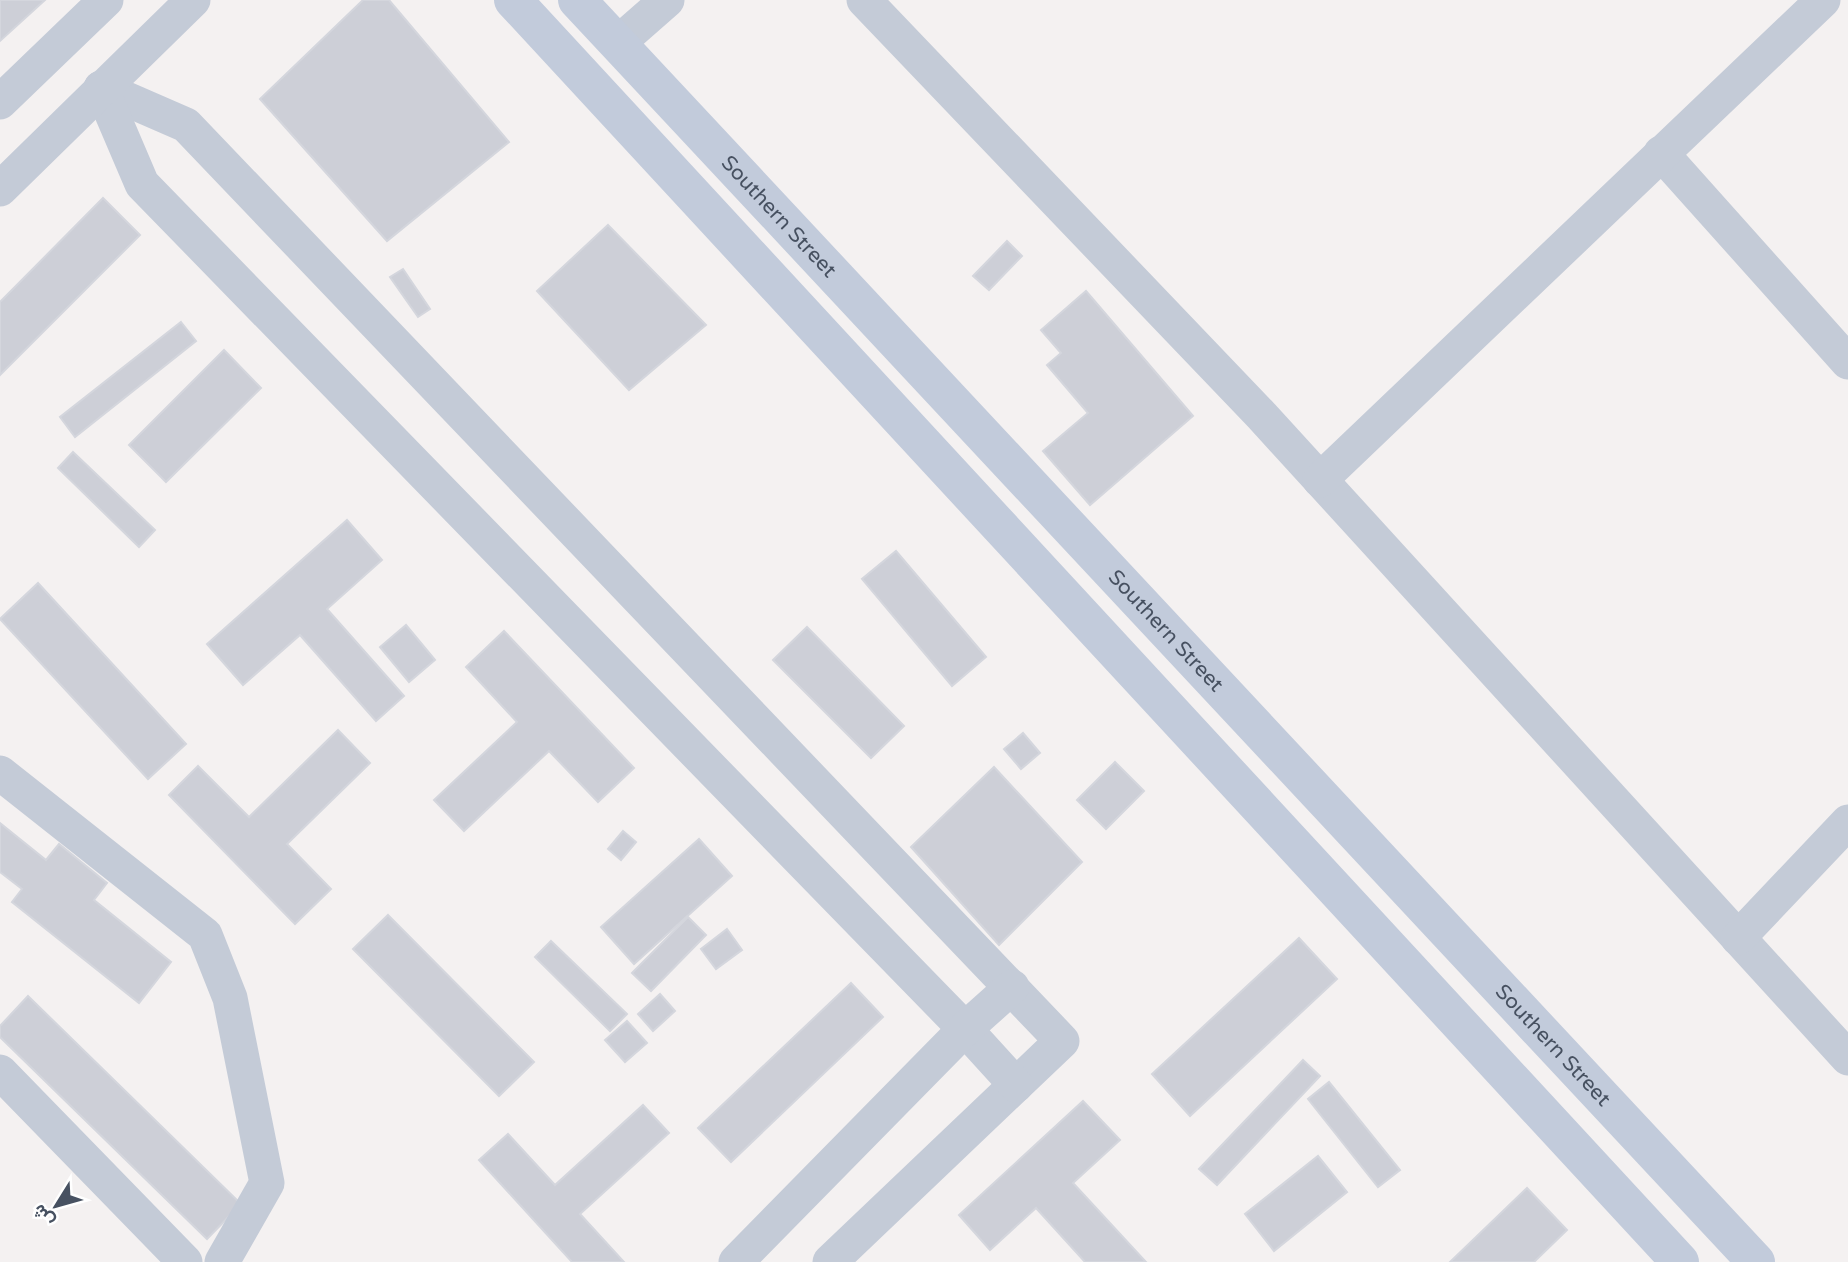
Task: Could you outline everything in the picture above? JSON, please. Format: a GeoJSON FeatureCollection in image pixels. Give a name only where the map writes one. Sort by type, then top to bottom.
{"type":"FeatureCollection","features":[{"type":"Feature","properties":{"kind":"main road"},"geometry":{"type":"LineString","coordinates":[[513,0],[1680,1262]]}},
{"type":"Feature","properties":{"kind":"main road","name":"Southern Street"},"geometry":{"type":"LineString","coordinates":[[578,0],[1756,1262]]}},
{"type":"Feature","properties":{"kind":"street"},"geometry":{"type":"LineString","coordinates":[[0,102],[106,0]]}},
{"type":"Feature","properties":{"kind":"street"},"geometry":{"type":"LineString","coordinates":[[0,189],[193,0]]}},
{"type":"Feature","properties":{"kind":"street"},"geometry":{"type":"LineString","coordinates":[[618,43],[667,0]]}},
{"type":"Feature","properties":{"kind":"street"},"geometry":{"type":"LineString","coordinates":[[864,0],[1320,480],[1848,1058]]}},
{"type":"Feature","properties":{"kind":"street"},"geometry":{"type":"LineString","coordinates":[[1320,480],[1823,0]]}},
{"type":"Feature","properties":{"kind":"street"},"geometry":{"type":"LineString","coordinates":[[101,88],[186,125],[1062,1041],[830,1262]]}},
{"type":"Feature","properties":{"kind":"street"},"geometry":{"type":"LineString","coordinates":[[101,88],[142,184],[965,1029],[1016,1085]]}},
{"type":"Feature","properties":{"kind":"street"},"geometry":{"type":"LineString","coordinates":[[1661,153],[1848,362]]}},
{"type":"Feature","properties":{"kind":"street"},"geometry":{"type":"LineString","coordinates":[[0,773],[205,935],[230,998],[267,1183],[222,1262]]}},
{"type":"Feature","properties":{"kind":"street"},"geometry":{"type":"LineString","coordinates":[[1738,938],[1848,822]]}},
{"type":"Feature","properties":{"kind":"street"},"geometry":{"type":"LineString","coordinates":[[736,1262],[965,1029],[1012,987]]}},
{"type":"Feature","properties":{"kind":"street"},"geometry":{"type":"LineString","coordinates":[[0,1072],[185,1262]]}},
{"type":"Feature","properties":{"kind":"building"},"geometry":{"type":"Polygon","coordinates":[[[0,0],[45,0],[0,41],[0,0]]]}},
{"type":"Feature","properties":{"kind":"building"},"geometry":{"type":"Polygon","coordinates":[[[363,0],[389,0],[509,142],[387,241],[260,99],[363,0]]]}},
{"type":"Feature","properties":{"kind":"building"},"geometry":{"type":"Polygon","coordinates":[[[103,198],[140,235],[0,375],[0,302],[103,198]]]}},
{"type":"Feature","properties":{"kind":"building"},"geometry":{"type":"Polygon","coordinates":[[[608,225],[706,325],[629,390],[537,291],[608,225]]]}},
{"type":"Feature","properties":{"kind":"building"},"geometry":{"type":"Polygon","coordinates":[[[1007,241],[1022,256],[989,290],[973,276],[1007,241]]]}},
{"type":"Feature","properties":{"kind":"building"},"geometry":{"type":"Polygon","coordinates":[[[403,269],[430,309],[418,317],[390,277],[403,269]]]}},
{"type":"Feature","properties":{"kind":"building"},"geometry":{"type":"Polygon","coordinates":[[[1086,291],[1193,416],[1090,505],[1043,451],[1088,413],[1047,365],[1061,353],[1041,330],[1086,291]]]}},
{"type":"Feature","properties":{"kind":"building"},"geometry":{"type":"Polygon","coordinates":[[[181,322],[196,341],[75,437],[60,417],[181,322]]]}},
{"type":"Feature","properties":{"kind":"building"},"geometry":{"type":"Polygon","coordinates":[[[224,350],[261,388],[166,482],[129,445],[224,350]]]}},
{"type":"Feature","properties":{"kind":"building"},"geometry":{"type":"Polygon","coordinates":[[[73,452],[155,530],[139,547],[58,468],[73,452]]]}},
{"type":"Feature","properties":{"kind":"building"},"geometry":{"type":"Polygon","coordinates":[[[347,520],[382,560],[327,609],[404,696],[376,721],[300,635],[243,685],[207,644],[347,520]]]}},
{"type":"Feature","properties":{"kind":"building"},"geometry":{"type":"Polygon","coordinates":[[[896,551],[986,657],[952,686],[862,579],[896,551]]]}},
{"type":"Feature","properties":{"kind":"building"},"geometry":{"type":"Polygon","coordinates":[[[38,583],[186,744],[148,779],[0,619],[38,583]]]}},
{"type":"Feature","properties":{"kind":"building"},"geometry":{"type":"Polygon","coordinates":[[[406,625],[435,660],[409,682],[380,647],[406,625]]]}},
{"type":"Feature","properties":{"kind":"building"},"geometry":{"type":"Polygon","coordinates":[[[807,627],[904,726],[871,758],[773,660],[807,627]]]}},
{"type":"Feature","properties":{"kind":"building"},"geometry":{"type":"Polygon","coordinates":[[[504,631],[634,768],[598,802],[549,751],[464,831],[434,800],[517,722],[466,667],[504,631]]]}},
{"type":"Feature","properties":{"kind":"building"},"geometry":{"type":"Polygon","coordinates":[[[338,730],[370,763],[287,844],[331,889],[295,924],[169,795],[198,766],[249,817],[338,730]]]}},
{"type":"Feature","properties":{"kind":"building"},"geometry":{"type":"Polygon","coordinates":[[[1023,733],[1040,753],[1021,769],[1004,749],[1023,733]]]}},
{"type":"Feature","properties":{"kind":"building"},"geometry":{"type":"Polygon","coordinates":[[[1115,762],[1144,791],[1106,829],[1077,800],[1115,762]]]}},
{"type":"Feature","properties":{"kind":"building"},"geometry":{"type":"Polygon","coordinates":[[[994,767],[1082,862],[999,945],[911,847],[994,767]]]}},
{"type":"Feature","properties":{"kind":"building"},"geometry":{"type":"Polygon","coordinates":[[[0,823],[46,860],[59,844],[107,883],[94,900],[171,962],[139,1003],[12,902],[22,889],[0,872],[0,823]]]}},
{"type":"Feature","properties":{"kind":"building"},"geometry":{"type":"Polygon","coordinates":[[[623,831],[636,842],[621,860],[608,849],[623,831]]]}},
{"type":"Feature","properties":{"kind":"building"},"geometry":{"type":"Polygon","coordinates":[[[699,839],[732,876],[634,964],[601,927],[699,839]]]}},
{"type":"Feature","properties":{"kind":"building"},"geometry":{"type":"Polygon","coordinates":[[[388,915],[534,1062],[499,1096],[353,949],[388,915]]]}},
{"type":"Feature","properties":{"kind":"building"},"geometry":{"type":"Polygon","coordinates":[[[688,917],[706,935],[651,991],[632,973],[688,917]]]}},
{"type":"Feature","properties":{"kind":"building"},"geometry":{"type":"Polygon","coordinates":[[[727,929],[742,950],[716,969],[701,949],[727,929]]]}},
{"type":"Feature","properties":{"kind":"building"},"geometry":{"type":"Polygon","coordinates":[[[1299,938],[1337,979],[1190,1116],[1152,1074],[1299,938]]]}},
{"type":"Feature","properties":{"kind":"building"},"geometry":{"type":"Polygon","coordinates":[[[551,941],[627,1014],[610,1031],[535,957],[551,941]]]}},
{"type":"Feature","properties":{"kind":"building"},"geometry":{"type":"Polygon","coordinates":[[[851,983],[883,1017],[731,1162],[698,1128],[851,983]]]}},
{"type":"Feature","properties":{"kind":"building"},"geometry":{"type":"Polygon","coordinates":[[[660,994],[675,1011],[653,1031],[638,1014],[660,994]]]}},
{"type":"Feature","properties":{"kind":"building"},"geometry":{"type":"Polygon","coordinates":[[[28,996],[241,1204],[207,1239],[0,1037],[0,1026],[28,996]]]}},
{"type":"Feature","properties":{"kind":"building"},"geometry":{"type":"Polygon","coordinates":[[[627,1021],[647,1043],[625,1062],[605,1040],[627,1021]]]}},
{"type":"Feature","properties":{"kind":"building"},"geometry":{"type":"Polygon","coordinates":[[[1303,1060],[1320,1076],[1217,1185],[1199,1169],[1303,1060]]]}},
{"type":"Feature","properties":{"kind":"building"},"geometry":{"type":"Polygon","coordinates":[[[1329,1082],[1400,1170],[1378,1187],[1308,1099],[1329,1082]]]}},
{"type":"Feature","properties":{"kind":"building"},"geometry":{"type":"Polygon","coordinates":[[[1083,1101],[1120,1140],[1073,1183],[1146,1262],[1085,1262],[1036,1208],[990,1250],[959,1215],[1083,1101]]]}},
{"type":"Feature","properties":{"kind":"building"},"geometry":{"type":"Polygon","coordinates":[[[643,1105],[669,1133],[580,1214],[624,1262],[572,1262],[479,1160],[508,1134],[555,1185],[643,1105]]]}},
{"type":"Feature","properties":{"kind":"building"},"geometry":{"type":"Polygon","coordinates":[[[1318,1156],[1347,1192],[1274,1251],[1245,1214],[1318,1156]]]}},
{"type":"Feature","properties":{"kind":"building"},"geometry":{"type":"Polygon","coordinates":[[[1527,1188],[1567,1230],[1534,1262],[1450,1262],[1527,1188]]]}}]}
